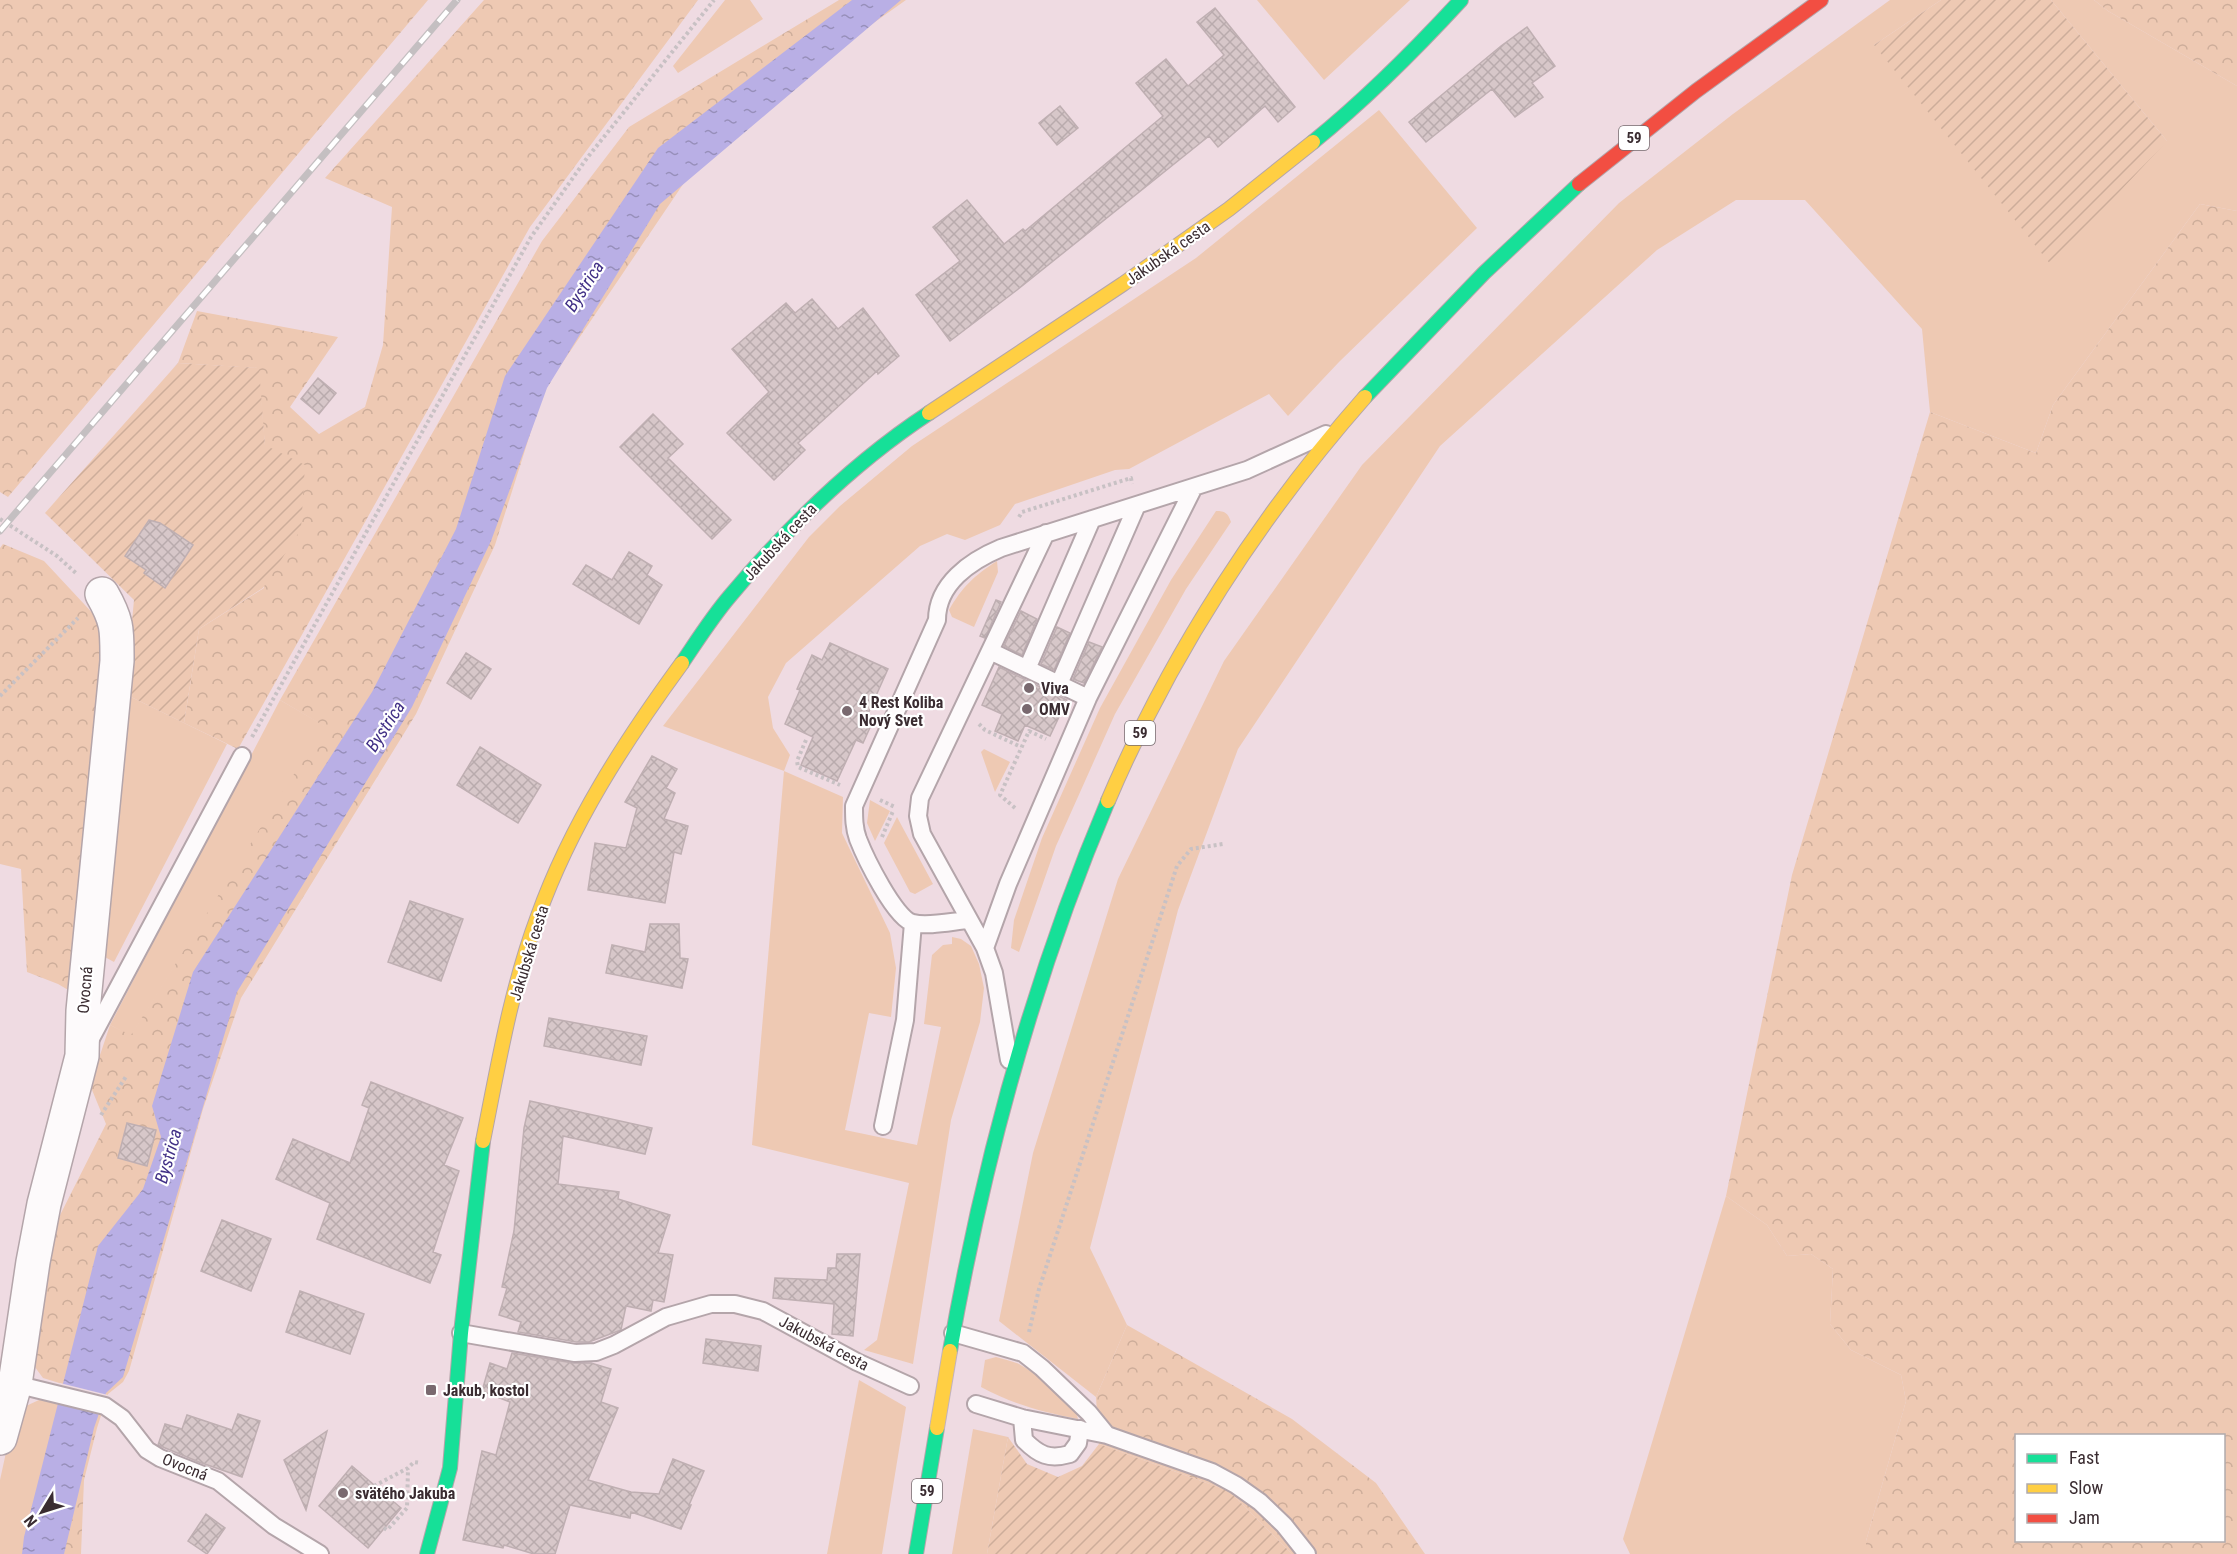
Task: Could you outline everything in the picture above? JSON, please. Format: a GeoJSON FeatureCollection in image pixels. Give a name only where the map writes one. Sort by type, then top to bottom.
{"type":"FeatureCollection","features":[{"type":"Feature","properties":{"kind":"street","name":"Jakubská cesta"},"geometry":{"type":"LineString","coordinates":[[427,1554],[450,1468],[461,1333],[482,1148],[496,1072],[516,992],[538,915],[592,798],[644,716],[722,606],[830,490],[906,428],[1123,284],[1229,209],[1334,124],[1418,46],[1461,0]]}},
{"type":"Feature","properties":{"kind":"street","name":"59"},"geometry":{"type":"LineString","coordinates":[[916,1554],[953,1333],[984,1175],[1011,1072],[1045,965],[1081,868],[1122,769],[1153,706],[1238,565],[1338,429],[1463,294],[1572,189],[1654,122],[1821,0]]}},
{"type":"Feature","properties":{"kind":"street","name":"Ovocná"},"geometry":{"type":"LineString","coordinates":[[0,1438],[15,1384],[44,1204],[82,1056],[83,1011],[117,661],[117,627],[102,594]]}},
{"type":"Feature","properties":{"kind":"lane"},"geometry":{"type":"LineString","coordinates":[[969,920],[914,924],[902,918],[893,907],[858,840],[854,823],[854,806],[937,620],[937,607],[956,576],[970,564],[1001,548],[1247,470],[1338,429]]}},
{"type":"Feature","properties":{"kind":"lane"},"geometry":{"type":"LineString","coordinates":[[985,948],[1008,884],[1088,698],[1194,487]]}},
{"type":"Feature","properties":{"kind":"lane"},"geometry":{"type":"LineString","coordinates":[[1059,684],[1137,505]]}},
{"type":"Feature","properties":{"kind":"lane"},"geometry":{"type":"LineString","coordinates":[[1027,669],[1092,519]]}},
{"type":"Feature","properties":{"kind":"lane"},"geometry":{"type":"LineString","coordinates":[[1011,1072],[994,973],[985,948],[922,834],[918,816],[920,798],[1046,533]]}},
{"type":"Feature","properties":{"kind":"lane"},"geometry":{"type":"LineString","coordinates":[[990,651],[1088,698]]}},
{"type":"Feature","properties":{"kind":"lane"},"geometry":{"type":"LineString","coordinates":[[82,1056],[242,756]]}},
{"type":"Feature","properties":{"kind":"lane"},"geometry":{"type":"LineString","coordinates":[[883,1126],[905,1020],[914,924]]}},
{"type":"Feature","properties":{"kind":"lane","name":"Jakubská cesta"},"geometry":{"type":"LineString","coordinates":[[461,1333],[575,1353],[596,1352],[666,1317],[711,1304],[735,1304],[763,1311],[857,1362],[910,1386]]}},
{"type":"Feature","properties":{"kind":"lane"},"geometry":{"type":"LineString","coordinates":[[953,1333],[1023,1353],[1081,1406],[1107,1435]]}},
{"type":"Feature","properties":{"kind":"lane","name":"Ovocná"},"geometry":{"type":"LineString","coordinates":[[15,1384],[105,1406],[122,1418],[147,1450],[160,1458],[188,1467],[218,1481],[274,1526],[320,1554]]}},
{"type":"Feature","properties":{"kind":"lane"},"geometry":{"type":"LineString","coordinates":[[976,1404],[1022,1418],[1107,1435],[1212,1472],[1260,1502],[1284,1525],[1307,1554]]}},
{"type":"Feature","properties":{"kind":"lane"},"geometry":{"type":"LineString","coordinates":[[1022,1418],[1024,1440],[1035,1450],[1050,1457],[1070,1454],[1078,1443],[1080,1429]]}},
{"type":"Feature","properties":{"kind":"path"},"geometry":{"type":"LineString","coordinates":[[242,756],[291,664],[531,237],[587,158],[714,0]]}},
{"type":"Feature","properties":{"kind":"path"},"geometry":{"type":"LineString","coordinates":[[0,519],[57,556],[102,594],[0,696]]}},
{"type":"Feature","properties":{"kind":"path"},"geometry":{"type":"LineString","coordinates":[[977,722],[985,730],[1021,747]]}},
{"type":"Feature","properties":{"kind":"path"},"geometry":{"type":"LineString","coordinates":[[1034,825],[1000,795],[1029,731],[1054,742]]}},
{"type":"Feature","properties":{"kind":"path"},"geometry":{"type":"LineString","coordinates":[[806,740],[797,761],[798,767],[838,785],[847,784]]}},
{"type":"Feature","properties":{"kind":"path"},"geometry":{"type":"LineString","coordinates":[[1023,1353],[1039,1289],[1177,866],[1191,849],[1223,844]]}},
{"type":"Feature","properties":{"kind":"path"},"geometry":{"type":"LineString","coordinates":[[374,1486],[408,1468],[407,1508],[387,1530],[384,1528]]}},
{"type":"Feature","properties":{"kind":"green space"},"geometry":{"type":"Polygon","coordinates":[[[0,0],[428,0],[8,497],[0,492],[0,0]]]}},
{"type":"Feature","properties":{"kind":"green space"},"geometry":{"type":"Polygon","coordinates":[[[484,0],[698,0],[530,227],[238,749],[184,723],[199,629],[264,588],[265,446],[258,368],[178,363],[197,311],[338,337],[290,407],[319,434],[365,407],[383,345],[392,207],[325,178],[484,0]]]}},
{"type":"Feature","properties":{"kind":"green space"},"geometry":{"type":"Polygon","coordinates":[[[725,0],[750,0],[763,19],[678,73],[673,66],[725,0]]]}},
{"type":"Feature","properties":{"kind":"green space"},"geometry":{"type":"Polygon","coordinates":[[[839,0],[906,0],[717,134],[544,390],[495,545],[416,714],[241,998],[203,1109],[129,1371],[123,1382],[108,1394],[97,1428],[84,1480],[81,1554],[30,1554],[69,1386],[43,1378],[29,1359],[53,1229],[106,1124],[90,1085],[110,1025],[131,1035],[324,726],[280,700],[542,241],[629,127],[839,0]]]}},
{"type":"Feature","properties":{"kind":"green space"},"geometry":{"type":"Polygon","coordinates":[[[1257,0],[1410,0],[1324,80],[1257,0]]]}},
{"type":"Feature","properties":{"kind":"green space"},"geometry":{"type":"Polygon","coordinates":[[[1890,0],[1941,0],[1874,45],[2167,141],[2051,0],[2094,0],[2108,11],[2237,86],[2237,211],[2200,204],[2053,405],[2036,453],[1930,412],[1922,329],[1805,200],[1736,200],[1657,250],[1440,446],[1238,749],[1178,910],[1090,1248],[1127,1325],[1096,1397],[999,1321],[1033,1153],[1118,879],[1224,661],[1362,465],[1619,203],[1733,114],[1890,0]]]}},
{"type":"Feature","properties":{"kind":"green space"},"geometry":{"type":"Polygon","coordinates":[[[1941,0],[2051,0],[2167,141],[2051,265],[1874,45],[1941,0]]]}},
{"type":"Feature","properties":{"kind":"green space"},"geometry":{"type":"Polygon","coordinates":[[[2094,0],[2237,0],[2237,86],[2108,11],[2094,0]]]}},
{"type":"Feature","properties":{"kind":"green space"},"geometry":{"type":"Polygon","coordinates":[[[1379,110],[1477,228],[1339,362],[1288,416],[1269,394],[1129,469],[1115,470],[1015,504],[1000,525],[965,540],[947,534],[920,546],[786,663],[768,697],[773,728],[790,755],[784,771],[663,726],[809,537],[840,506],[912,446],[1196,258],[1379,110]]]}},
{"type":"Feature","properties":{"kind":"green space"},"geometry":{"type":"Polygon","coordinates":[[[2200,204],[2237,211],[2237,1554],[1866,1554],[1866,1541],[1906,1401],[1901,1375],[1851,1350],[1830,1324],[1833,1269],[1811,1254],[1787,1256],[1767,1225],[1726,1196],[1792,875],[1930,412],[2036,453],[2053,405],[2200,204]]]}},
{"type":"Feature","properties":{"kind":"green space"},"geometry":{"type":"Polygon","coordinates":[[[178,363],[259,368],[265,445],[305,465],[301,529],[263,588],[199,629],[184,723],[125,694],[134,600],[45,513],[178,363]]]}},
{"type":"Feature","properties":{"kind":"green space"},"geometry":{"type":"Polygon","coordinates":[[[1216,511],[1226,513],[1231,522],[1186,589],[1115,714],[1056,846],[1019,952],[1011,948],[1014,920],[1042,838],[1100,708],[1171,580],[1216,511]]]}},
{"type":"Feature","properties":{"kind":"green space"},"geometry":{"type":"Polygon","coordinates":[[[3,544],[44,561],[98,619],[104,652],[75,994],[58,984],[27,972],[21,869],[0,864],[0,548],[3,544]]]}},
{"type":"Feature","properties":{"kind":"green space"},"geometry":{"type":"Polygon","coordinates":[[[997,561],[998,572],[974,627],[952,617],[949,610],[964,588],[997,561]]]}},
{"type":"Feature","properties":{"kind":"green space"},"geometry":{"type":"Polygon","coordinates":[[[125,694],[227,744],[114,962],[103,956],[125,694]]]}},
{"type":"Feature","properties":{"kind":"green space"},"geometry":{"type":"Polygon","coordinates":[[[280,700],[325,726],[131,1036],[110,1025],[280,700]]]}},
{"type":"Feature","properties":{"kind":"green space"},"geometry":{"type":"Polygon","coordinates":[[[984,749],[1010,762],[995,792],[981,752],[984,749]]]}},
{"type":"Feature","properties":{"kind":"green space"},"geometry":{"type":"Polygon","coordinates":[[[784,771],[843,797],[842,833],[890,933],[896,968],[891,1017],[869,1013],[845,1130],[917,1145],[941,1027],[924,1024],[932,955],[943,945],[952,944],[952,937],[961,939],[971,946],[979,964],[984,988],[980,1022],[951,1120],[913,1364],[864,1350],[877,1340],[909,1183],[752,1145],[784,771]]]}},
{"type":"Feature","properties":{"kind":"green space"},"geometry":{"type":"Polygon","coordinates":[[[870,800],[890,811],[875,841],[867,823],[870,800]]]}},
{"type":"Feature","properties":{"kind":"green space"},"geometry":{"type":"Polygon","coordinates":[[[897,817],[933,884],[915,894],[910,892],[884,843],[897,817]]]}},
{"type":"Feature","properties":{"kind":"green space"},"geometry":{"type":"Polygon","coordinates":[[[1726,1196],[1767,1225],[1787,1256],[1811,1254],[1833,1269],[1830,1324],[1851,1350],[1901,1375],[1906,1401],[1866,1541],[1866,1554],[1630,1554],[1623,1539],[1726,1196]]]}},
{"type":"Feature","properties":{"kind":"green space"},"geometry":{"type":"Polygon","coordinates":[[[1127,1325],[1292,1419],[1376,1483],[1425,1554],[1292,1554],[1229,1491],[1099,1444],[1096,1397],[1127,1325]]]}},
{"type":"Feature","properties":{"kind":"green space"},"geometry":{"type":"Polygon","coordinates":[[[996,1357],[1019,1364],[1044,1381],[1063,1396],[1076,1412],[1078,1419],[1028,1407],[981,1387],[985,1360],[996,1357]]]}},
{"type":"Feature","properties":{"kind":"green space"},"geometry":{"type":"Polygon","coordinates":[[[859,1380],[906,1407],[882,1554],[827,1554],[859,1380]]]}},
{"type":"Feature","properties":{"kind":"green space"},"geometry":{"type":"Polygon","coordinates":[[[39,1400],[62,1401],[30,1554],[0,1554],[0,1480],[15,1411],[39,1400]]]}},
{"type":"Feature","properties":{"kind":"green space"},"geometry":{"type":"Polygon","coordinates":[[[973,1429],[1008,1437],[987,1554],[952,1554],[973,1429]]]}},
{"type":"Feature","properties":{"kind":"green space"},"geometry":{"type":"Polygon","coordinates":[[[1008,1437],[1027,1464],[1058,1477],[1082,1466],[1099,1444],[1229,1491],[1292,1554],[987,1554],[1008,1437]]]}},
{"type":"Feature","properties":{"kind":"water","name":"Bystrica"},"geometry":{"type":"Polygon","coordinates":[[[852,0],[901,0],[660,204],[547,388],[491,541],[412,707],[237,992],[123,1377],[106,1393],[94,1428],[64,1554],[22,1554],[24,1537],[98,1246],[143,1189],[161,1137],[152,1106],[193,972],[372,692],[456,529],[505,376],[658,148],[852,0]]]}},
{"type":"Feature","properties":{"kind":"pier"},"geometry":{"type":"Polygon","coordinates":[[[60,1383],[108,1395],[101,1415],[55,1403],[60,1383]]]}},
{"type":"Feature","properties":{"kind":"building"},"geometry":{"type":"Polygon","coordinates":[[[1215,8],[1295,107],[1278,122],[1265,106],[1218,147],[1209,136],[950,341],[916,295],[960,261],[933,227],[967,200],[1004,244],[1023,229],[1025,231],[1163,116],[1136,83],[1166,59],[1188,86],[1224,55],[1197,22],[1215,8]]]}},
{"type":"Feature","properties":{"kind":"building"},"geometry":{"type":"Polygon","coordinates":[[[1527,27],[1555,66],[1532,83],[1543,97],[1515,117],[1492,89],[1426,142],[1409,122],[1527,27]]]}},
{"type":"Feature","properties":{"kind":"building"},"geometry":{"type":"Polygon","coordinates":[[[1060,106],[1078,128],[1057,145],[1039,123],[1060,106]]]}},
{"type":"Feature","properties":{"kind":"building"},"geometry":{"type":"Polygon","coordinates":[[[812,299],[838,329],[863,308],[899,356],[878,374],[877,371],[798,443],[805,450],[774,480],[727,433],[769,392],[732,349],[786,303],[795,313],[812,299]]]}},
{"type":"Feature","properties":{"kind":"building"},"geometry":{"type":"Polygon","coordinates":[[[318,378],[336,393],[319,414],[301,399],[318,378]]]}},
{"type":"Feature","properties":{"kind":"building"},"geometry":{"type":"Polygon","coordinates":[[[653,414],[683,444],[668,458],[731,520],[712,539],[620,447],[653,414]]]}},
{"type":"Feature","properties":{"kind":"building"},"geometry":{"type":"Polygon","coordinates":[[[149,520],[160,523],[193,545],[165,588],[144,573],[146,570],[125,556],[149,520]]]}},
{"type":"Feature","properties":{"kind":"building"},"geometry":{"type":"Polygon","coordinates":[[[629,552],[652,566],[647,575],[662,585],[639,624],[573,584],[586,565],[612,580],[629,552]]]}},
{"type":"Feature","properties":{"kind":"building"},"geometry":{"type":"Polygon","coordinates":[[[996,600],[1001,602],[985,638],[980,636],[996,600]]]}},
{"type":"Feature","properties":{"kind":"building"},"geometry":{"type":"Polygon","coordinates":[[[1021,611],[1037,619],[1022,655],[1004,646],[1021,611]]]}},
{"type":"Feature","properties":{"kind":"building"},"geometry":{"type":"Polygon","coordinates":[[[1057,627],[1070,633],[1054,670],[1041,664],[1057,627]]]}},
{"type":"Feature","properties":{"kind":"building"},"geometry":{"type":"Polygon","coordinates":[[[1089,642],[1102,647],[1084,683],[1073,679],[1089,642]]]}},
{"type":"Feature","properties":{"kind":"building","name":"4 Rest Koliba Nový Svet"},"geometry":{"type":"Polygon","coordinates":[[[830,643],[888,669],[866,718],[873,721],[863,743],[856,740],[837,781],[801,765],[813,737],[785,724],[812,655],[822,660],[830,643]]]}},
{"type":"Feature","properties":{"kind":"building"},"geometry":{"type":"Polygon","coordinates":[[[466,653],[491,669],[471,699],[447,683],[466,653]]]}},
{"type":"Feature","properties":{"kind":"building","name":"OMV"},"geometry":{"type":"Polygon","coordinates":[[[999,667],[1067,700],[1050,736],[1025,725],[1018,741],[995,731],[1002,714],[982,705],[999,667]]]}},
{"type":"Feature","properties":{"kind":"building"},"geometry":{"type":"Polygon","coordinates":[[[480,747],[541,785],[518,823],[457,785],[480,747]]]}},
{"type":"Feature","properties":{"kind":"building"},"geometry":{"type":"Polygon","coordinates":[[[652,756],[677,769],[666,788],[675,793],[664,819],[688,826],[681,854],[674,852],[665,903],[588,890],[595,843],[626,848],[637,808],[625,802],[652,756]]]}},
{"type":"Feature","properties":{"kind":"building"},"geometry":{"type":"Polygon","coordinates":[[[410,901],[463,919],[441,981],[388,962],[410,901]]]}},
{"type":"Feature","properties":{"kind":"building"},"geometry":{"type":"Polygon","coordinates":[[[650,924],[679,924],[680,958],[688,959],[682,988],[606,973],[612,945],[645,952],[650,924]]]}},
{"type":"Feature","properties":{"kind":"building"},"geometry":{"type":"Polygon","coordinates":[[[549,1018],[647,1036],[641,1065],[544,1046],[549,1018]]]}},
{"type":"Feature","properties":{"kind":"building"},"geometry":{"type":"Polygon","coordinates":[[[371,1082],[463,1118],[444,1165],[459,1171],[433,1252],[441,1255],[430,1283],[317,1239],[330,1203],[276,1179],[293,1139],[350,1163],[369,1108],[362,1105],[371,1082]]]}},
{"type":"Feature","properties":{"kind":"building"},"geometry":{"type":"Polygon","coordinates":[[[530,1101],[652,1128],[645,1154],[563,1136],[558,1184],[619,1192],[618,1199],[670,1215],[658,1253],[673,1255],[664,1302],[653,1300],[651,1311],[626,1306],[621,1330],[589,1342],[576,1342],[518,1332],[521,1322],[499,1315],[507,1288],[502,1287],[514,1231],[524,1128],[530,1101]]]}},
{"type":"Feature","properties":{"kind":"building"},"geometry":{"type":"Polygon","coordinates":[[[127,1123],[156,1130],[147,1166],[118,1158],[127,1123]]]}},
{"type":"Feature","properties":{"kind":"building"},"geometry":{"type":"Polygon","coordinates":[[[222,1220],[271,1239],[251,1291],[201,1271],[222,1220]]]}},
{"type":"Feature","properties":{"kind":"building"},"geometry":{"type":"Polygon","coordinates":[[[837,1254],[860,1254],[853,1336],[832,1334],[834,1304],[773,1298],[775,1278],[827,1280],[828,1268],[836,1268],[837,1254]]]}},
{"type":"Feature","properties":{"kind":"building"},"geometry":{"type":"Polygon","coordinates":[[[300,1291],[364,1314],[350,1354],[286,1332],[300,1291]]]}},
{"type":"Feature","properties":{"kind":"building"},"geometry":{"type":"Polygon","coordinates":[[[706,1339],[761,1346],[758,1371],[703,1363],[706,1339]]]}},
{"type":"Feature","properties":{"kind":"building"},"geometry":{"type":"Polygon","coordinates":[[[512,1353],[573,1363],[591,1363],[611,1369],[601,1402],[618,1408],[588,1480],[631,1492],[659,1494],[673,1459],[704,1471],[681,1529],[631,1512],[630,1518],[570,1505],[555,1554],[534,1554],[504,1545],[503,1548],[463,1540],[482,1451],[496,1455],[510,1402],[482,1391],[490,1363],[507,1369],[512,1353]]]}},
{"type":"Feature","properties":{"kind":"building"},"geometry":{"type":"Polygon","coordinates":[[[238,1414],[260,1421],[242,1477],[158,1445],[165,1424],[182,1429],[187,1415],[232,1430],[238,1414]]]}},
{"type":"Feature","properties":{"kind":"building"},"geometry":{"type":"Polygon","coordinates":[[[327,1431],[306,1510],[284,1460],[327,1431]]]}},
{"type":"Feature","properties":{"kind":"building","name":"svätého Jakuba"},"geometry":{"type":"Polygon","coordinates":[[[352,1466],[401,1508],[368,1548],[319,1506],[352,1466]]]}},
{"type":"Feature","properties":{"kind":"building"},"geometry":{"type":"Polygon","coordinates":[[[206,1514],[225,1528],[207,1554],[188,1541],[206,1514]]]}},
{"type":"Feature","properties":{"kind":"railway"},"geometry":{"type":"LineString","coordinates":[[0,531],[457,0]]}},
{"type":"Feature","properties":{"kind":"traffic: fast"},"geometry":{"type":"LineString","coordinates":[[1313,142],[1390,74],[1461,0]]}},
{"type":"Feature","properties":{"kind":"traffic: fast"},"geometry":{"type":"LineString","coordinates":[[1365,397],[1484,273],[1579,184]]}},
{"type":"Feature","properties":{"kind":"traffic: fast"},"geometry":{"type":"LineString","coordinates":[[682,663],[723,604],[798,521],[874,453],[929,413]]}},
{"type":"Feature","properties":{"kind":"traffic: fast"},"geometry":{"type":"LineString","coordinates":[[950,1351],[978,1211],[1013,1072],[1056,935],[1108,801]]}},
{"type":"Feature","properties":{"kind":"traffic: fast"},"geometry":{"type":"LineString","coordinates":[[427,1554],[450,1468],[461,1333],[483,1141]]}},
{"type":"Feature","properties":{"kind":"traffic: fast"},"geometry":{"type":"LineString","coordinates":[[916,1554],[937,1428]]}},
{"type":"Feature","properties":{"kind":"traffic: slow"},"geometry":{"type":"LineString","coordinates":[[929,413],[1123,284],[1229,209],[1313,142]]}},
{"type":"Feature","properties":{"kind":"traffic: slow"},"geometry":{"type":"LineString","coordinates":[[1108,801],[1160,693],[1220,589],[1289,490],[1365,397]]}},
{"type":"Feature","properties":{"kind":"traffic: slow"},"geometry":{"type":"LineString","coordinates":[[483,1141],[520,971],[551,882],[601,784],[640,722],[682,663]]}},
{"type":"Feature","properties":{"kind":"traffic: slow"},"geometry":{"type":"LineString","coordinates":[[937,1428],[950,1351]]}},
{"type":"Feature","properties":{"kind":"traffic: jam"},"geometry":{"type":"LineString","coordinates":[[1579,184],[1696,91],[1821,0]]}},
{"type":"Feature","properties":{"kind":"place","name":"Viva"},"geometry":{"type":"Point","coordinates":[1029,688]}},
{"type":"Feature","properties":{"kind":"place","name":"OMV"},"geometry":{"type":"Point","coordinates":[1027,709]}},
{"type":"Feature","properties":{"kind":"place","name":"4 Rest Koliba Nový Svet"},"geometry":{"type":"Point","coordinates":[847,711]}},
{"type":"Feature","properties":{"kind":"place","name":"Jakub, kostol"},"geometry":{"type":"Point","coordinates":[431,1390]}},
{"type":"Feature","properties":{"kind":"place","name":"svätého Jakuba"},"geometry":{"type":"Point","coordinates":[343,1493]}}]}
